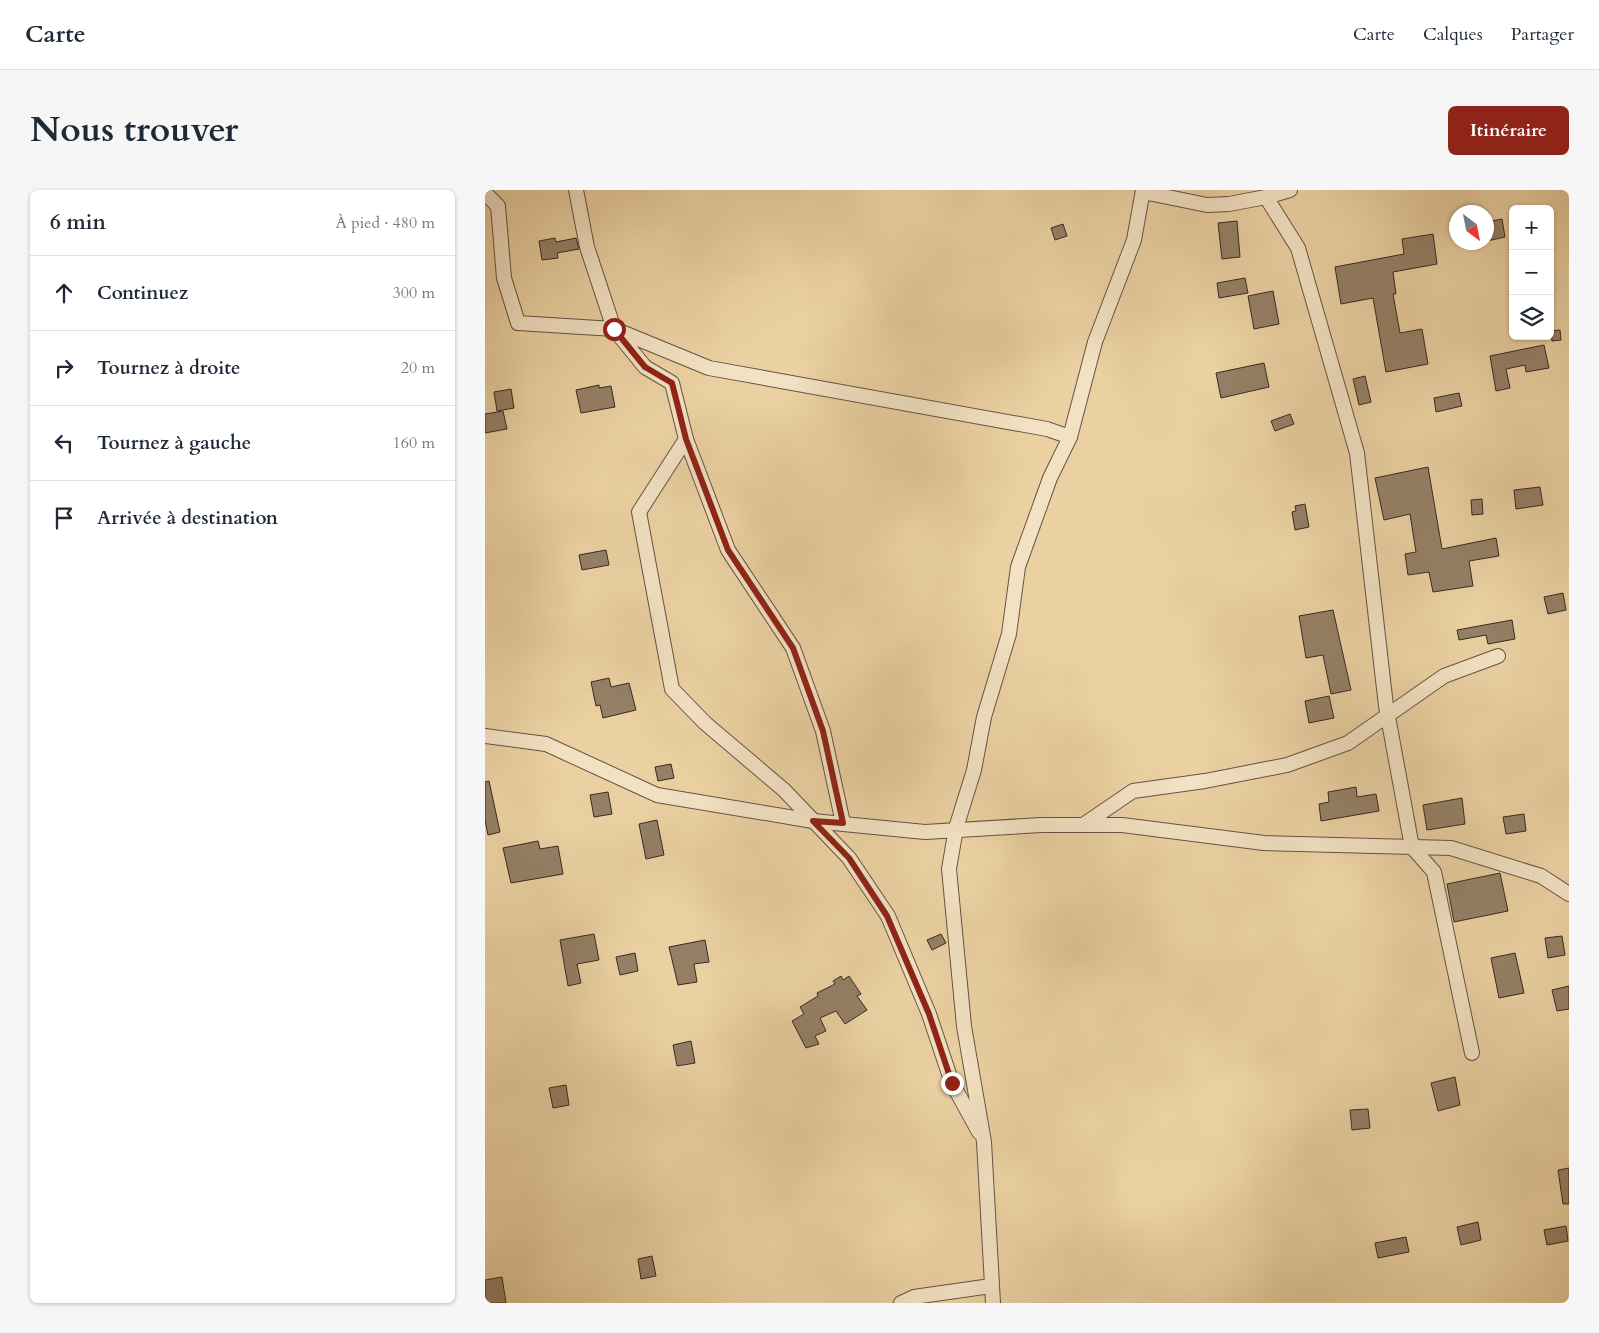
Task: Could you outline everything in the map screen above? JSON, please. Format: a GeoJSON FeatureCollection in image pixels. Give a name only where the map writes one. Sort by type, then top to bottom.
{"type":"FeatureCollection","features":[{"type":"Feature","properties":{"kind":"street"},"geometry":{"type":"LineString","coordinates":[[576,190],[587,247],[614,329],[645,367],[672,383],[686,439],[728,550],[793,648],[823,731],[843,823]]}},
{"type":"Feature","properties":{"kind":"street"},"geometry":{"type":"LineString","coordinates":[[993,1303],[984,1142],[964,1026],[949,869],[956,828],[974,770],[984,717],[1009,634],[1018,568],[1050,478],[1070,437],[1095,342],[1134,240],[1143,191],[1207,205],[1229,204],[1290,190]]}},
{"type":"Feature","properties":{"kind":"street"},"geometry":{"type":"LineString","coordinates":[[485,193],[498,206],[504,278],[518,323],[614,329],[709,368],[1047,429],[1070,437]]}},
{"type":"Feature","properties":{"kind":"street"},"geometry":{"type":"LineString","coordinates":[[1266,197],[1298,248],[1357,453],[1387,715],[1412,847],[1434,872],[1472,1053]]}},
{"type":"Feature","properties":{"kind":"street"},"geometry":{"type":"LineString","coordinates":[[686,439],[639,512],[672,689],[705,723],[784,790],[849,858],[887,916],[929,1014],[952,1083],[984,1142]]}},
{"type":"Feature","properties":{"kind":"street"},"geometry":{"type":"LineString","coordinates":[[1083,825],[1133,791],[1205,781],[1287,765],[1348,743],[1444,676],[1498,656]]}},
{"type":"Feature","properties":{"kind":"street"},"geometry":{"type":"LineString","coordinates":[[485,736],[546,744],[657,795],[813,821],[925,832],[956,828],[1122,825],[1264,843],[1451,848],[1541,876],[1569,894]]}},
{"type":"Feature","properties":{"kind":"street"},"geometry":{"type":"LineString","coordinates":[[901,1303],[914,1297],[991,1286]]}},
{"type":"Feature","properties":{"kind":"building"},"geometry":{"type":"Polygon","coordinates":[[[1502,219],[1505,237],[1494,239],[1494,221],[1502,219]]]}},
{"type":"Feature","properties":{"kind":"building"},"geometry":{"type":"Polygon","coordinates":[[[1237,221],[1240,257],[1222,259],[1218,223],[1237,221]]]}},
{"type":"Feature","properties":{"kind":"building"},"geometry":{"type":"Polygon","coordinates":[[[1063,224],[1067,236],[1055,240],[1051,228],[1063,224]]]}},
{"type":"Feature","properties":{"kind":"building"},"geometry":{"type":"Polygon","coordinates":[[[1433,234],[1437,264],[1393,272],[1396,294],[1393,294],[1400,333],[1422,329],[1428,364],[1386,372],[1373,298],[1341,304],[1335,267],[1404,254],[1402,239],[1433,234]]]}},
{"type":"Feature","properties":{"kind":"building"},"geometry":{"type":"Polygon","coordinates":[[[555,238],[556,242],[576,238],[579,249],[557,253],[558,258],[542,260],[539,241],[555,238]]]}},
{"type":"Feature","properties":{"kind":"building"},"geometry":{"type":"Polygon","coordinates":[[[1245,278],[1248,293],[1219,298],[1217,283],[1245,278]]]}},
{"type":"Feature","properties":{"kind":"building"},"geometry":{"type":"Polygon","coordinates":[[[1273,291],[1279,324],[1254,329],[1248,296],[1273,291]]]}},
{"type":"Feature","properties":{"kind":"building"},"geometry":{"type":"Polygon","coordinates":[[[1560,330],[1561,340],[1552,341],[1554,340],[1554,331],[1560,330]]]}},
{"type":"Feature","properties":{"kind":"building"},"geometry":{"type":"Polygon","coordinates":[[[1544,345],[1549,368],[1526,372],[1525,365],[1506,369],[1510,388],[1496,391],[1490,356],[1544,345]]]}},
{"type":"Feature","properties":{"kind":"building"},"geometry":{"type":"Polygon","coordinates":[[[1264,363],[1269,387],[1221,398],[1216,373],[1264,363]]]}},
{"type":"Feature","properties":{"kind":"building"},"geometry":{"type":"Polygon","coordinates":[[[1365,376],[1371,402],[1359,405],[1353,379],[1365,376]]]}},
{"type":"Feature","properties":{"kind":"building"},"geometry":{"type":"Polygon","coordinates":[[[599,385],[599,388],[611,386],[615,407],[581,413],[576,390],[599,385]]]}},
{"type":"Feature","properties":{"kind":"building"},"geometry":{"type":"Polygon","coordinates":[[[511,389],[514,408],[497,411],[494,392],[511,389]]]}},
{"type":"Feature","properties":{"kind":"building"},"geometry":{"type":"Polygon","coordinates":[[[1459,393],[1462,406],[1436,412],[1434,398],[1459,393]]]}},
{"type":"Feature","properties":{"kind":"building"},"geometry":{"type":"Polygon","coordinates":[[[503,411],[507,429],[485,433],[485,414],[503,411]]]}},
{"type":"Feature","properties":{"kind":"building"},"geometry":{"type":"Polygon","coordinates":[[[1290,414],[1294,424],[1275,431],[1271,421],[1290,414]]]}},
{"type":"Feature","properties":{"kind":"building"},"geometry":{"type":"Polygon","coordinates":[[[1428,467],[1442,549],[1496,538],[1499,556],[1469,561],[1473,586],[1433,592],[1429,572],[1408,575],[1405,554],[1416,552],[1410,514],[1384,520],[1375,478],[1428,467]]]}},
{"type":"Feature","properties":{"kind":"building"},"geometry":{"type":"Polygon","coordinates":[[[1540,487],[1543,505],[1516,509],[1514,490],[1540,487]]]}},
{"type":"Feature","properties":{"kind":"building"},"geometry":{"type":"Polygon","coordinates":[[[1482,499],[1483,514],[1472,515],[1471,500],[1482,499]]]}},
{"type":"Feature","properties":{"kind":"building"},"geometry":{"type":"Polygon","coordinates":[[[1305,504],[1309,527],[1295,530],[1292,512],[1296,511],[1295,506],[1305,504]]]}},
{"type":"Feature","properties":{"kind":"building"},"geometry":{"type":"Polygon","coordinates":[[[606,550],[609,565],[582,570],[579,555],[606,550]]]}},
{"type":"Feature","properties":{"kind":"building"},"geometry":{"type":"Polygon","coordinates":[[[1563,593],[1566,610],[1548,614],[1544,597],[1563,593]]]}},
{"type":"Feature","properties":{"kind":"building"},"geometry":{"type":"Polygon","coordinates":[[[1333,610],[1351,690],[1331,694],[1323,655],[1306,658],[1299,616],[1333,610]]]}},
{"type":"Feature","properties":{"kind":"building"},"geometry":{"type":"Polygon","coordinates":[[[1512,620],[1515,639],[1488,644],[1486,635],[1459,640],[1457,630],[1512,620]]]}},
{"type":"Feature","properties":{"kind":"building"},"geometry":{"type":"Polygon","coordinates":[[[609,678],[611,687],[629,683],[636,710],[603,718],[600,705],[596,706],[591,682],[609,678]]]}},
{"type":"Feature","properties":{"kind":"building"},"geometry":{"type":"Polygon","coordinates":[[[1329,696],[1334,718],[1309,723],[1305,701],[1329,696]]]}},
{"type":"Feature","properties":{"kind":"building"},"geometry":{"type":"Polygon","coordinates":[[[671,764],[674,778],[658,781],[655,767],[671,764]]]}},
{"type":"Feature","properties":{"kind":"building"},"geometry":{"type":"Polygon","coordinates":[[[489,781],[500,832],[488,835],[485,820],[485,782],[489,781]]]}},
{"type":"Feature","properties":{"kind":"building"},"geometry":{"type":"Polygon","coordinates":[[[1356,787],[1357,797],[1376,794],[1379,811],[1321,821],[1319,804],[1329,802],[1328,792],[1356,787]]]}},
{"type":"Feature","properties":{"kind":"building"},"geometry":{"type":"Polygon","coordinates":[[[608,792],[612,814],[594,817],[590,795],[608,792]]]}},
{"type":"Feature","properties":{"kind":"building"},"geometry":{"type":"Polygon","coordinates":[[[1462,798],[1465,824],[1427,830],[1423,805],[1462,798]]]}},
{"type":"Feature","properties":{"kind":"building"},"geometry":{"type":"Polygon","coordinates":[[[1524,814],[1526,831],[1506,834],[1503,817],[1524,814]]]}},
{"type":"Feature","properties":{"kind":"building"},"geometry":{"type":"Polygon","coordinates":[[[657,820],[664,855],[646,859],[639,824],[657,820]]]}},
{"type":"Feature","properties":{"kind":"building"},"geometry":{"type":"Polygon","coordinates":[[[538,841],[540,849],[558,846],[563,874],[511,883],[503,848],[538,841]]]}},
{"type":"Feature","properties":{"kind":"building"},"geometry":{"type":"Polygon","coordinates":[[[1500,873],[1508,911],[1454,922],[1447,884],[1500,873]]]}},
{"type":"Feature","properties":{"kind":"building"},"geometry":{"type":"Polygon","coordinates":[[[594,934],[599,960],[577,964],[581,983],[568,986],[560,940],[594,934]]]}},
{"type":"Feature","properties":{"kind":"building"},"geometry":{"type":"Polygon","coordinates":[[[941,934],[946,943],[932,950],[927,940],[941,934]]]}},
{"type":"Feature","properties":{"kind":"building"},"geometry":{"type":"Polygon","coordinates":[[[1562,936],[1565,955],[1548,958],[1545,938],[1562,936]]]}},
{"type":"Feature","properties":{"kind":"building"},"geometry":{"type":"Polygon","coordinates":[[[705,940],[709,962],[694,964],[697,982],[678,985],[669,947],[705,940]]]}},
{"type":"Feature","properties":{"kind":"building"},"geometry":{"type":"Polygon","coordinates":[[[635,953],[638,971],[620,975],[616,957],[635,953]]]}},
{"type":"Feature","properties":{"kind":"building"},"geometry":{"type":"Polygon","coordinates":[[[1515,953],[1524,993],[1499,998],[1491,958],[1515,953]]]}},
{"type":"Feature","properties":{"kind":"building"},"geometry":{"type":"Polygon","coordinates":[[[841,976],[843,980],[849,976],[861,994],[857,996],[867,1010],[845,1024],[836,1011],[820,1018],[826,1031],[815,1036],[819,1044],[806,1048],[792,1021],[804,1014],[800,1007],[818,996],[817,993],[835,984],[833,981],[841,976]]]}},
{"type":"Feature","properties":{"kind":"building"},"geometry":{"type":"Polygon","coordinates":[[[1569,986],[1569,1009],[1557,1011],[1552,990],[1569,986]]]}},
{"type":"Feature","properties":{"kind":"building"},"geometry":{"type":"Polygon","coordinates":[[[691,1041],[695,1063],[677,1066],[673,1045],[691,1041]]]}},
{"type":"Feature","properties":{"kind":"building"},"geometry":{"type":"Polygon","coordinates":[[[1455,1077],[1460,1105],[1438,1111],[1431,1083],[1455,1077]]]}},
{"type":"Feature","properties":{"kind":"building"},"geometry":{"type":"Polygon","coordinates":[[[566,1085],[569,1105],[553,1108],[549,1088],[566,1085]]]}},
{"type":"Feature","properties":{"kind":"building"},"geometry":{"type":"Polygon","coordinates":[[[1368,1109],[1370,1128],[1352,1130],[1350,1110],[1368,1109]]]}},
{"type":"Feature","properties":{"kind":"building"},"geometry":{"type":"Polygon","coordinates":[[[1569,1168],[1569,1204],[1563,1204],[1558,1170],[1569,1168]]]}},
{"type":"Feature","properties":{"kind":"building"},"geometry":{"type":"Polygon","coordinates":[[[1478,1222],[1481,1240],[1461,1245],[1457,1227],[1478,1222]]]}},
{"type":"Feature","properties":{"kind":"building"},"geometry":{"type":"Polygon","coordinates":[[[1566,1226],[1568,1241],[1547,1245],[1544,1230],[1566,1226]]]}},
{"type":"Feature","properties":{"kind":"building"},"geometry":{"type":"Polygon","coordinates":[[[1406,1237],[1409,1252],[1378,1258],[1375,1243],[1406,1237]]]}},
{"type":"Feature","properties":{"kind":"building"},"geometry":{"type":"Polygon","coordinates":[[[652,1256],[656,1276],[641,1279],[638,1259],[652,1256]]]}},
{"type":"Feature","properties":{"kind":"building"},"geometry":{"type":"Polygon","coordinates":[[[502,1277],[506,1303],[485,1303],[485,1280],[502,1277]]]}},
{"type":"Feature","properties":{"kind":"route"},"geometry":{"type":"LineString","coordinates":[[614,329],[645,367],[672,383],[686,439],[728,550],[793,648],[823,731],[843,823],[813,821],[849,858],[887,916],[929,1014],[952,1083]]}}]}
